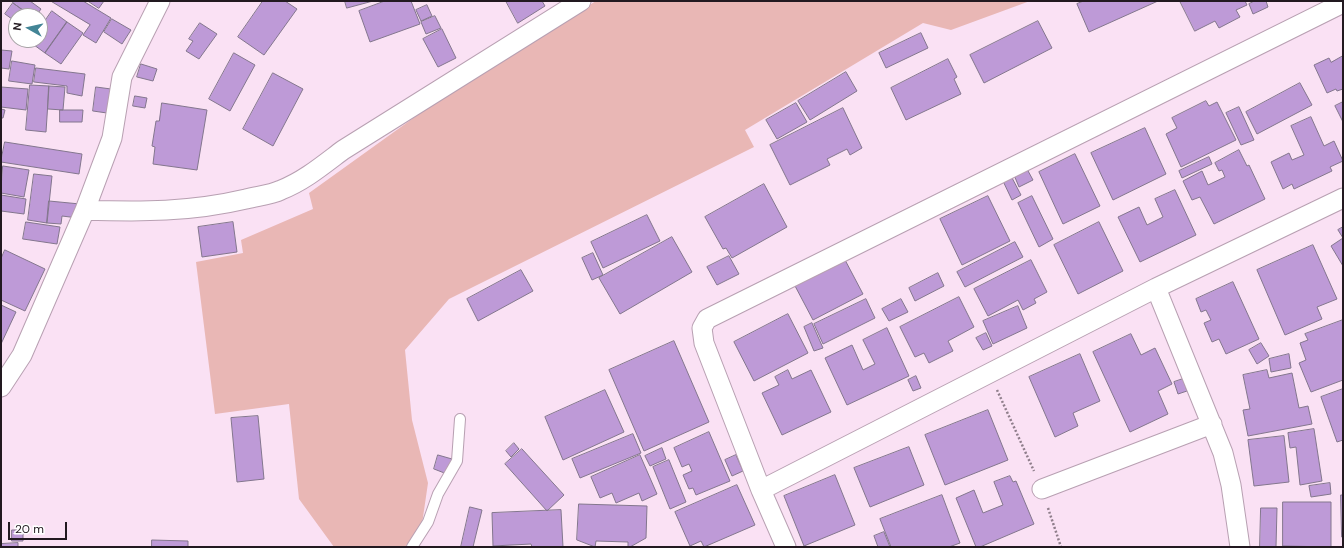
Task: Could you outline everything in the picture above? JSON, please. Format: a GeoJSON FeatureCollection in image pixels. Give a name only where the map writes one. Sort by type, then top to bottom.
{"type":"FeatureCollection","features":[{"type":"Feature","properties":{"kind":"street"},"geometry":{"type":"LineString","coordinates":[[1,387],[22,355],[85,210],[112,138],[122,77],[160,1]]}},
{"type":"Feature","properties":{"kind":"street"},"geometry":{"type":"LineString","coordinates":[[85,210],[143,212],[182,210],[214,206],[281,191],[313,173],[342,150],[581,1]]}},
{"type":"Feature","properties":{"kind":"street"},"geometry":{"type":"LineString","coordinates":[[786,547],[761,490],[704,343],[702,328],[707,319],[1343,3]]}},
{"type":"Feature","properties":{"kind":"street"},"geometry":{"type":"LineString","coordinates":[[761,490],[1156,288],[1343,198]]}},
{"type":"Feature","properties":{"kind":"street"},"geometry":{"type":"LineString","coordinates":[[1156,288],[1223,453],[1231,485],[1240,547]]}},
{"type":"Feature","properties":{"kind":"street"},"geometry":{"type":"LineString","coordinates":[[1042,489],[1212,424]]}},
{"type":"Feature","properties":{"kind":"lane"},"geometry":{"type":"LineString","coordinates":[[412,547],[428,522],[438,494],[457,461],[460,419]]}},
{"type":"Feature","properties":{"kind":"path"},"geometry":{"type":"LineString","coordinates":[[989,373],[1042,489],[1061,547]]}},
{"type":"Feature","properties":{"kind":"shaded area"},"geometry":{"type":"Polygon","coordinates":[[[596,1],[1030,1],[951,30],[923,23],[745,130],[754,147],[449,299],[405,350],[412,420],[428,483],[422,524],[405,547],[334,547],[299,499],[289,404],[215,414],[196,262],[243,253],[241,240],[313,209],[309,193],[451,91],[596,1]]]}},
{"type":"Feature","properties":{"kind":"building"},"geometry":{"type":"Polygon","coordinates":[[[14,1],[30,1],[40,8],[20,8],[13,3],[14,1]]]}},
{"type":"Feature","properties":{"kind":"building"},"geometry":{"type":"Polygon","coordinates":[[[51,1],[83,1],[111,18],[96,43],[83,35],[90,25],[51,1]]]}},
{"type":"Feature","properties":{"kind":"building"},"geometry":{"type":"Polygon","coordinates":[[[88,1],[104,1],[99,8],[88,1]]]}},
{"type":"Feature","properties":{"kind":"building"},"geometry":{"type":"Polygon","coordinates":[[[263,1],[285,1],[297,9],[264,55],[238,37],[263,1]]]}},
{"type":"Feature","properties":{"kind":"building"},"geometry":{"type":"Polygon","coordinates":[[[345,1],[373,1],[347,8],[345,1]]]}},
{"type":"Feature","properties":{"kind":"building"},"geometry":{"type":"Polygon","coordinates":[[[385,1],[411,1],[420,24],[370,42],[359,11],[385,1]]]}},
{"type":"Feature","properties":{"kind":"building"},"geometry":{"type":"Polygon","coordinates":[[[506,1],[542,1],[545,6],[518,23],[506,1]]]}},
{"type":"Feature","properties":{"kind":"building"},"geometry":{"type":"Polygon","coordinates":[[[1084,1],[1158,1],[1089,32],[1077,4],[1084,1]]]}},
{"type":"Feature","properties":{"kind":"building"},"geometry":{"type":"Polygon","coordinates":[[[1180,1],[1245,1],[1247,5],[1236,10],[1240,17],[1219,28],[1215,21],[1195,31],[1180,1]]]}},
{"type":"Feature","properties":{"kind":"building"},"geometry":{"type":"Polygon","coordinates":[[[1255,1],[1266,1],[1268,7],[1253,14],[1249,4],[1255,1]]]}},
{"type":"Feature","properties":{"kind":"building"},"geometry":{"type":"Polygon","coordinates":[[[13,3],[20,8],[9,8],[13,3]]]}},
{"type":"Feature","properties":{"kind":"building"},"geometry":{"type":"Polygon","coordinates":[[[427,5],[432,16],[421,21],[416,10],[427,5]]]}},
{"type":"Feature","properties":{"kind":"building"},"geometry":{"type":"Polygon","coordinates":[[[52,11],[67,22],[45,53],[38,48],[48,48],[48,17],[52,11]]]}},
{"type":"Feature","properties":{"kind":"building"},"geometry":{"type":"Polygon","coordinates":[[[435,16],[441,28],[426,34],[421,22],[435,16]]]}},
{"type":"Feature","properties":{"kind":"building"},"geometry":{"type":"Polygon","coordinates":[[[112,19],[131,30],[122,44],[104,32],[112,19]]]}},
{"type":"Feature","properties":{"kind":"building"},"geometry":{"type":"Polygon","coordinates":[[[1038,21],[1052,48],[984,83],[970,55],[1038,21]]]}},
{"type":"Feature","properties":{"kind":"building"},"geometry":{"type":"Polygon","coordinates":[[[67,22],[83,33],[61,64],[45,53],[67,22]]]}},
{"type":"Feature","properties":{"kind":"building"},"geometry":{"type":"Polygon","coordinates":[[[200,23],[217,34],[199,59],[186,51],[193,41],[189,39],[200,23]]]}},
{"type":"Feature","properties":{"kind":"building"},"geometry":{"type":"Polygon","coordinates":[[[442,29],[456,58],[438,67],[423,39],[442,29]]]}},
{"type":"Feature","properties":{"kind":"building"},"geometry":{"type":"Polygon","coordinates":[[[921,33],[928,48],[886,68],[879,53],[921,33]]]}},
{"type":"Feature","properties":{"kind":"building"},"geometry":{"type":"Polygon","coordinates":[[[1,50],[12,51],[9,69],[1,68],[1,50]]]}},
{"type":"Feature","properties":{"kind":"building"},"geometry":{"type":"Polygon","coordinates":[[[234,53],[255,65],[230,111],[209,99],[234,53]]]}},
{"type":"Feature","properties":{"kind":"building"},"geometry":{"type":"Polygon","coordinates":[[[1343,56],[1343,89],[1337,91],[1336,89],[1327,93],[1314,65],[1329,58],[1331,62],[1343,56]]]}},
{"type":"Feature","properties":{"kind":"building"},"geometry":{"type":"Polygon","coordinates":[[[948,59],[957,77],[954,79],[961,94],[906,120],[891,88],[948,59]]]}},
{"type":"Feature","properties":{"kind":"building"},"geometry":{"type":"Polygon","coordinates":[[[12,61],[35,65],[32,84],[9,81],[12,61]]]}},
{"type":"Feature","properties":{"kind":"building"},"geometry":{"type":"Polygon","coordinates":[[[141,64],[157,69],[153,81],[137,77],[141,64]]]}},
{"type":"Feature","properties":{"kind":"building"},"geometry":{"type":"Polygon","coordinates":[[[36,68],[85,74],[82,96],[67,93],[67,86],[34,82],[36,68]]]}},
{"type":"Feature","properties":{"kind":"building"},"geometry":{"type":"Polygon","coordinates":[[[846,72],[857,91],[810,120],[798,101],[846,72]]]}},
{"type":"Feature","properties":{"kind":"building"},"geometry":{"type":"Polygon","coordinates":[[[273,73],[303,89],[273,146],[243,129],[273,73]]]}},
{"type":"Feature","properties":{"kind":"building"},"geometry":{"type":"Polygon","coordinates":[[[1300,83],[1312,105],[1257,134],[1246,112],[1300,83]]]}},
{"type":"Feature","properties":{"kind":"building"},"geometry":{"type":"Polygon","coordinates":[[[30,85],[49,86],[46,132],[26,130],[30,85]]]}},
{"type":"Feature","properties":{"kind":"building"},"geometry":{"type":"Polygon","coordinates":[[[49,86],[65,87],[63,110],[48,109],[49,86]]]}},
{"type":"Feature","properties":{"kind":"building"},"geometry":{"type":"Polygon","coordinates":[[[1,87],[28,89],[26,110],[1,107],[1,87]]]}},
{"type":"Feature","properties":{"kind":"building"},"geometry":{"type":"Polygon","coordinates":[[[96,87],[111,89],[107,113],[93,111],[96,87]]]}},
{"type":"Feature","properties":{"kind":"building"},"geometry":{"type":"Polygon","coordinates":[[[135,96],[147,98],[145,108],[133,106],[135,96]]]}},
{"type":"Feature","properties":{"kind":"building"},"geometry":{"type":"Polygon","coordinates":[[[1206,101],[1209,106],[1217,102],[1236,140],[1181,167],[1166,134],[1177,128],[1172,118],[1206,101]]]}},
{"type":"Feature","properties":{"kind":"building"},"geometry":{"type":"Polygon","coordinates":[[[1343,102],[1343,122],[1335,106],[1343,102]]]}},
{"type":"Feature","properties":{"kind":"building"},"geometry":{"type":"Polygon","coordinates":[[[162,103],[207,110],[197,170],[153,164],[155,147],[152,146],[156,121],[159,121],[162,103]]]}},
{"type":"Feature","properties":{"kind":"building"},"geometry":{"type":"Polygon","coordinates":[[[796,103],[807,122],[777,139],[766,120],[796,103]]]}},
{"type":"Feature","properties":{"kind":"building"},"geometry":{"type":"Polygon","coordinates":[[[1239,107],[1254,140],[1241,145],[1226,113],[1239,107]]]}},
{"type":"Feature","properties":{"kind":"building"},"geometry":{"type":"Polygon","coordinates":[[[843,108],[862,148],[850,155],[847,149],[827,159],[830,165],[790,185],[770,145],[843,108]]]}},
{"type":"Feature","properties":{"kind":"building"},"geometry":{"type":"Polygon","coordinates":[[[1,109],[5,110],[3,118],[1,118],[1,109]]]}},
{"type":"Feature","properties":{"kind":"building"},"geometry":{"type":"Polygon","coordinates":[[[60,110],[83,110],[82,122],[60,122],[60,110]]]}},
{"type":"Feature","properties":{"kind":"building"},"geometry":{"type":"Polygon","coordinates":[[[1311,117],[1324,146],[1334,141],[1343,161],[1330,167],[1332,171],[1294,189],[1292,184],[1283,189],[1271,162],[1289,153],[1292,160],[1304,155],[1291,126],[1311,117]]]}},
{"type":"Feature","properties":{"kind":"building"},"geometry":{"type":"Polygon","coordinates":[[[1145,128],[1166,174],[1113,200],[1091,153],[1145,128]]]}},
{"type":"Feature","properties":{"kind":"building"},"geometry":{"type":"Polygon","coordinates":[[[5,142],[82,154],[79,174],[1,162],[5,142]]]}},
{"type":"Feature","properties":{"kind":"building"},"geometry":{"type":"Polygon","coordinates":[[[1239,150],[1247,166],[1249,165],[1265,199],[1214,224],[1200,197],[1192,200],[1183,181],[1202,171],[1208,185],[1225,177],[1222,170],[1219,171],[1215,163],[1239,150]]]}},
{"type":"Feature","properties":{"kind":"building"},"geometry":{"type":"Polygon","coordinates":[[[1075,154],[1100,206],[1063,224],[1039,172],[1075,154]]]}},
{"type":"Feature","properties":{"kind":"building"},"geometry":{"type":"Polygon","coordinates":[[[1209,157],[1212,164],[1182,178],[1179,171],[1209,157]]]}},
{"type":"Feature","properties":{"kind":"building"},"geometry":{"type":"Polygon","coordinates":[[[3,166],[29,170],[24,197],[1,193],[3,166]]]}},
{"type":"Feature","properties":{"kind":"building"},"geometry":{"type":"Polygon","coordinates":[[[1027,169],[1033,180],[1019,187],[1014,175],[1027,169]]]}},
{"type":"Feature","properties":{"kind":"building"},"geometry":{"type":"Polygon","coordinates":[[[34,174],[52,176],[47,223],[28,220],[34,174]]]}},
{"type":"Feature","properties":{"kind":"building"},"geometry":{"type":"Polygon","coordinates":[[[1010,174],[1021,195],[1012,200],[1002,179],[1010,174]]]}},
{"type":"Feature","properties":{"kind":"building"},"geometry":{"type":"Polygon","coordinates":[[[764,184],[787,227],[732,258],[726,248],[723,249],[705,217],[764,184]]]}},
{"type":"Feature","properties":{"kind":"building"},"geometry":{"type":"Polygon","coordinates":[[[1175,190],[1196,235],[1140,262],[1118,217],[1139,207],[1147,225],[1163,217],[1155,199],[1175,190]]]}},
{"type":"Feature","properties":{"kind":"building"},"geometry":{"type":"Polygon","coordinates":[[[1,195],[26,199],[24,214],[1,211],[1,195]]]}},
{"type":"Feature","properties":{"kind":"building"},"geometry":{"type":"Polygon","coordinates":[[[988,196],[1010,241],[962,265],[940,219],[988,196]]]}},
{"type":"Feature","properties":{"kind":"building"},"geometry":{"type":"Polygon","coordinates":[[[1032,196],[1053,239],[1039,247],[1018,203],[1032,196]]]}},
{"type":"Feature","properties":{"kind":"building"},"geometry":{"type":"Polygon","coordinates":[[[49,201],[80,204],[78,218],[62,216],[61,224],[47,223],[49,201]]]}},
{"type":"Feature","properties":{"kind":"building"},"geometry":{"type":"Polygon","coordinates":[[[647,215],[660,241],[603,268],[591,242],[647,215]]]}},
{"type":"Feature","properties":{"kind":"building"},"geometry":{"type":"Polygon","coordinates":[[[26,222],[60,227],[57,244],[23,239],[26,222]]]}},
{"type":"Feature","properties":{"kind":"building"},"geometry":{"type":"Polygon","coordinates":[[[233,222],[237,252],[202,257],[198,227],[233,222]]]}},
{"type":"Feature","properties":{"kind":"building"},"geometry":{"type":"Polygon","coordinates":[[[1099,222],[1123,271],[1078,294],[1054,245],[1099,222]]]}},
{"type":"Feature","properties":{"kind":"building"},"geometry":{"type":"Polygon","coordinates":[[[1343,227],[1343,238],[1338,230],[1343,227]]]}},
{"type":"Feature","properties":{"kind":"building"},"geometry":{"type":"Polygon","coordinates":[[[672,237],[692,272],[620,314],[599,278],[672,237]]]}},
{"type":"Feature","properties":{"kind":"building"},"geometry":{"type":"Polygon","coordinates":[[[1343,238],[1343,266],[1331,246],[1343,238]]]}},
{"type":"Feature","properties":{"kind":"building"},"geometry":{"type":"Polygon","coordinates":[[[1015,242],[1023,257],[965,287],[957,272],[1015,242]]]}},
{"type":"Feature","properties":{"kind":"building"},"geometry":{"type":"Polygon","coordinates":[[[1313,245],[1337,299],[1317,307],[1322,319],[1285,335],[1257,270],[1313,245]]]}},
{"type":"Feature","properties":{"kind":"building"},"geometry":{"type":"Polygon","coordinates":[[[5,250],[45,269],[25,311],[1,300],[1,259],[5,250]]]}},
{"type":"Feature","properties":{"kind":"building"},"geometry":{"type":"Polygon","coordinates":[[[593,253],[603,275],[592,280],[582,258],[593,253]]]}},
{"type":"Feature","properties":{"kind":"building"},"geometry":{"type":"Polygon","coordinates":[[[729,256],[739,274],[717,285],[707,267],[729,256]]]}},
{"type":"Feature","properties":{"kind":"building"},"geometry":{"type":"Polygon","coordinates":[[[844,258],[863,294],[813,320],[794,284],[844,258]]]}},
{"type":"Feature","properties":{"kind":"building"},"geometry":{"type":"Polygon","coordinates":[[[1031,260],[1047,292],[1034,299],[1036,303],[1023,310],[1018,300],[988,316],[974,289],[1031,260]]]}},
{"type":"Feature","properties":{"kind":"building"},"geometry":{"type":"Polygon","coordinates":[[[521,270],[533,291],[478,321],[467,299],[521,270]]]}},
{"type":"Feature","properties":{"kind":"building"},"geometry":{"type":"Polygon","coordinates":[[[938,273],[944,286],[915,301],[909,288],[938,273]]]}},
{"type":"Feature","properties":{"kind":"building"},"geometry":{"type":"Polygon","coordinates":[[[1233,282],[1259,339],[1226,354],[1219,339],[1212,342],[1204,323],[1211,320],[1206,310],[1201,312],[1196,299],[1233,282]]]}},
{"type":"Feature","properties":{"kind":"building"},"geometry":{"type":"Polygon","coordinates":[[[959,297],[974,327],[948,341],[953,351],[929,363],[924,353],[915,357],[900,327],[959,297]]]}},
{"type":"Feature","properties":{"kind":"building"},"geometry":{"type":"Polygon","coordinates":[[[866,299],[875,318],[823,344],[814,324],[866,299]]]}},
{"type":"Feature","properties":{"kind":"building"},"geometry":{"type":"Polygon","coordinates":[[[901,299],[908,312],[889,321],[882,309],[901,299]]]}},
{"type":"Feature","properties":{"kind":"building"},"geometry":{"type":"Polygon","coordinates":[[[1,305],[16,312],[1,344],[1,305]]]}},
{"type":"Feature","properties":{"kind":"building"},"geometry":{"type":"Polygon","coordinates":[[[1018,306],[1027,328],[993,344],[983,321],[1018,306]]]}},
{"type":"Feature","properties":{"kind":"building"},"geometry":{"type":"Polygon","coordinates":[[[788,314],[808,353],[754,381],[734,342],[788,314]]]}},
{"type":"Feature","properties":{"kind":"building"},"geometry":{"type":"Polygon","coordinates":[[[1343,320],[1343,380],[1311,392],[1299,363],[1306,360],[1300,343],[1308,340],[1305,334],[1343,320]]]}},
{"type":"Feature","properties":{"kind":"building"},"geometry":{"type":"Polygon","coordinates":[[[812,323],[823,348],[814,351],[804,327],[812,323]]]}},
{"type":"Feature","properties":{"kind":"building"},"geometry":{"type":"Polygon","coordinates":[[[887,328],[909,376],[847,405],[825,358],[852,345],[863,370],[875,364],[863,340],[887,328]]]}},
{"type":"Feature","properties":{"kind":"building"},"geometry":{"type":"Polygon","coordinates":[[[986,333],[992,346],[983,350],[976,338],[986,333]]]}},
{"type":"Feature","properties":{"kind":"building"},"geometry":{"type":"Polygon","coordinates":[[[1131,334],[1141,355],[1155,348],[1172,384],[1158,391],[1168,414],[1130,432],[1093,352],[1131,334]]]}},
{"type":"Feature","properties":{"kind":"building"},"geometry":{"type":"Polygon","coordinates":[[[674,341],[709,422],[644,451],[609,370],[674,341]]]}},
{"type":"Feature","properties":{"kind":"building"},"geometry":{"type":"Polygon","coordinates":[[[1261,343],[1269,356],[1257,364],[1249,350],[1261,343]]]}},
{"type":"Feature","properties":{"kind":"building"},"geometry":{"type":"Polygon","coordinates":[[[1080,354],[1100,401],[1073,413],[1078,426],[1055,437],[1029,377],[1080,354]]]}},
{"type":"Feature","properties":{"kind":"building"},"geometry":{"type":"Polygon","coordinates":[[[1289,354],[1291,368],[1271,372],[1269,359],[1289,354]]]}},
{"type":"Feature","properties":{"kind":"building"},"geometry":{"type":"Polygon","coordinates":[[[788,370],[792,379],[811,370],[831,412],[782,435],[762,393],[779,385],[775,377],[788,370]]]}},
{"type":"Feature","properties":{"kind":"building"},"geometry":{"type":"Polygon","coordinates":[[[1267,370],[1269,378],[1292,373],[1299,408],[1308,406],[1312,424],[1248,436],[1243,410],[1250,409],[1243,375],[1267,370]]]}},
{"type":"Feature","properties":{"kind":"building"},"geometry":{"type":"Polygon","coordinates":[[[916,376],[921,388],[913,391],[908,380],[916,376]]]}},
{"type":"Feature","properties":{"kind":"building"},"geometry":{"type":"Polygon","coordinates":[[[1183,379],[1187,391],[1178,394],[1174,382],[1183,379]]]}},
{"type":"Feature","properties":{"kind":"building"},"geometry":{"type":"Polygon","coordinates":[[[1343,389],[1343,440],[1337,442],[1321,397],[1343,389]]]}},
{"type":"Feature","properties":{"kind":"building"},"geometry":{"type":"Polygon","coordinates":[[[605,390],[624,432],[563,460],[545,417],[605,390]]]}},
{"type":"Feature","properties":{"kind":"building"},"geometry":{"type":"Polygon","coordinates":[[[988,410],[1008,460],[945,485],[925,435],[988,410]]]}},
{"type":"Feature","properties":{"kind":"building"},"geometry":{"type":"Polygon","coordinates":[[[258,416],[264,479],[237,482],[231,418],[258,416]]]}},
{"type":"Feature","properties":{"kind":"building"},"geometry":{"type":"Polygon","coordinates":[[[1314,429],[1322,481],[1300,485],[1296,447],[1290,448],[1288,433],[1314,429]]]}},
{"type":"Feature","properties":{"kind":"building"},"geometry":{"type":"Polygon","coordinates":[[[709,432],[730,481],[696,495],[693,488],[689,489],[683,475],[692,471],[689,464],[682,467],[674,448],[709,432]]]}},
{"type":"Feature","properties":{"kind":"building"},"geometry":{"type":"Polygon","coordinates":[[[633,434],[641,453],[580,478],[572,459],[633,434]]]}},
{"type":"Feature","properties":{"kind":"building"},"geometry":{"type":"Polygon","coordinates":[[[1284,436],[1289,482],[1254,486],[1248,440],[1284,436]]]}},
{"type":"Feature","properties":{"kind":"building"},"geometry":{"type":"Polygon","coordinates":[[[514,443],[519,449],[511,457],[506,451],[514,443]]]}},
{"type":"Feature","properties":{"kind":"building"},"geometry":{"type":"Polygon","coordinates":[[[909,447],[924,485],[870,507],[854,468],[909,447]]]}},
{"type":"Feature","properties":{"kind":"building"},"geometry":{"type":"Polygon","coordinates":[[[662,448],[666,459],[650,466],[645,456],[662,448]]]}},
{"type":"Feature","properties":{"kind":"building"},"geometry":{"type":"Polygon","coordinates":[[[522,449],[564,495],[547,511],[505,464],[522,449]]]}},
{"type":"Feature","properties":{"kind":"building"},"geometry":{"type":"Polygon","coordinates":[[[438,455],[452,459],[447,474],[434,469],[438,455]]]}},
{"type":"Feature","properties":{"kind":"building"},"geometry":{"type":"Polygon","coordinates":[[[640,455],[657,494],[642,501],[639,493],[616,503],[612,493],[600,498],[591,477],[640,455]]]}},
{"type":"Feature","properties":{"kind":"building"},"geometry":{"type":"Polygon","coordinates":[[[736,455],[743,471],[732,476],[725,460],[736,455]]]}},
{"type":"Feature","properties":{"kind":"building"},"geometry":{"type":"Polygon","coordinates":[[[669,460],[686,502],[670,509],[653,467],[669,460]]]}},
{"type":"Feature","properties":{"kind":"building"},"geometry":{"type":"Polygon","coordinates":[[[835,475],[855,525],[804,546],[784,496],[835,475]]]}},
{"type":"Feature","properties":{"kind":"building"},"geometry":{"type":"Polygon","coordinates":[[[1010,476],[1013,482],[1016,481],[1034,524],[980,547],[976,547],[956,498],[974,490],[983,513],[1003,505],[994,482],[1010,476]]]}},
{"type":"Feature","properties":{"kind":"building"},"geometry":{"type":"Polygon","coordinates":[[[1330,483],[1331,494],[1311,497],[1309,486],[1330,483]]]}},
{"type":"Feature","properties":{"kind":"building"},"geometry":{"type":"Polygon","coordinates":[[[737,485],[755,525],[704,547],[701,541],[690,546],[675,512],[737,485]]]}},
{"type":"Feature","properties":{"kind":"building"},"geometry":{"type":"Polygon","coordinates":[[[942,495],[960,543],[949,547],[891,547],[880,519],[942,495]]]}},
{"type":"Feature","properties":{"kind":"building"},"geometry":{"type":"Polygon","coordinates":[[[1341,495],[1343,495],[1343,537],[1342,537],[1341,495]]]}},
{"type":"Feature","properties":{"kind":"building"},"geometry":{"type":"Polygon","coordinates":[[[1283,502],[1331,502],[1331,547],[1283,546],[1283,502]]]}},
{"type":"Feature","properties":{"kind":"building"},"geometry":{"type":"Polygon","coordinates":[[[579,504],[647,506],[646,538],[630,547],[628,547],[628,542],[596,541],[595,547],[577,540],[579,504]]]}},
{"type":"Feature","properties":{"kind":"building"},"geometry":{"type":"Polygon","coordinates":[[[470,507],[482,510],[473,547],[461,547],[470,507]]]}},
{"type":"Feature","properties":{"kind":"building"},"geometry":{"type":"Polygon","coordinates":[[[1261,508],[1277,508],[1276,547],[1260,547],[1261,508]]]}},
{"type":"Feature","properties":{"kind":"building"},"geometry":{"type":"Polygon","coordinates":[[[561,510],[563,547],[532,547],[531,544],[493,546],[492,513],[561,510]]]}},
{"type":"Feature","properties":{"kind":"building"},"geometry":{"type":"Polygon","coordinates":[[[12,530],[23,530],[23,541],[12,541],[12,530]]]}},
{"type":"Feature","properties":{"kind":"building"},"geometry":{"type":"Polygon","coordinates":[[[884,532],[890,547],[878,547],[874,536],[884,532]]]}},
{"type":"Feature","properties":{"kind":"building"},"geometry":{"type":"Polygon","coordinates":[[[152,540],[188,541],[188,547],[152,547],[152,540]]]}},
{"type":"Feature","properties":{"kind":"building"},"geometry":{"type":"Polygon","coordinates":[[[18,543],[18,547],[1,547],[1,544],[18,543]]]}}]}
